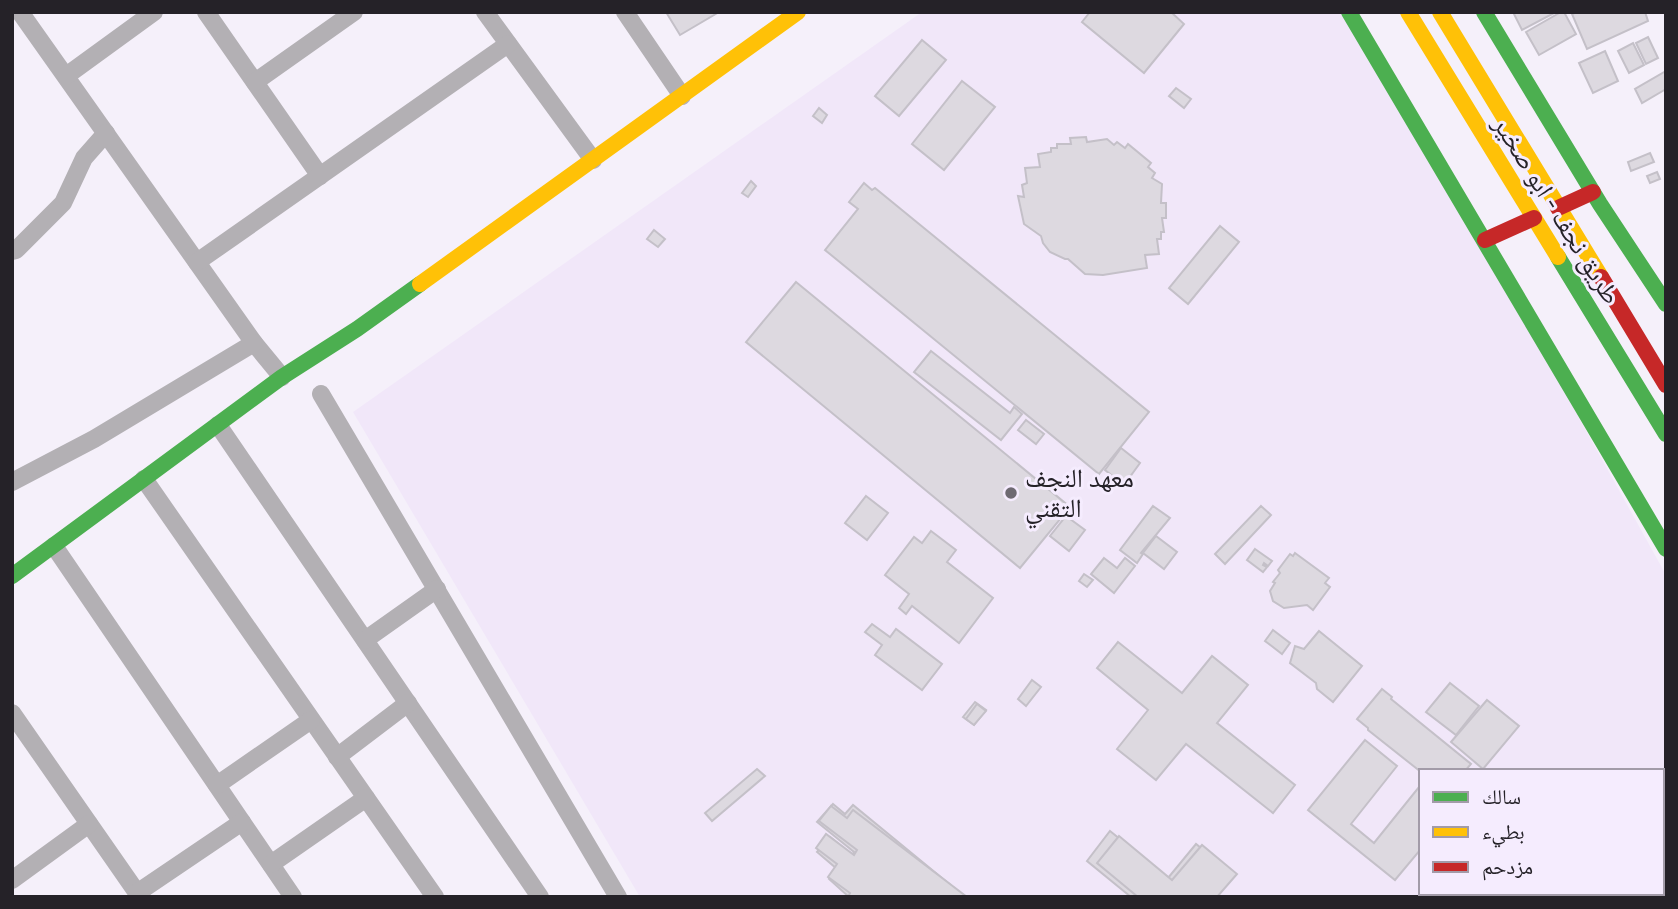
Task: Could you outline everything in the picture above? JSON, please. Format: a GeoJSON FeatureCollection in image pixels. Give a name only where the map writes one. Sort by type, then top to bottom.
{"type":"FeatureCollection","features":[{"type":"Feature","properties":{"kind":"main road"},"geometry":{"type":"LineString","coordinates":[[12,576],[282,377],[357,329],[798,12]]}},
{"type":"Feature","properties":{"kind":"main road"},"geometry":{"type":"LineString","coordinates":[[1349,12],[1666,549]]}},
{"type":"Feature","properties":{"kind":"main road","name":"طريق نجف - ابو صخير"},"geometry":{"type":"LineString","coordinates":[[1408,12],[1666,434]]}},
{"type":"Feature","properties":{"kind":"main road","name":"طريق نجف - ابو صخير"},"geometry":{"type":"LineString","coordinates":[[1440,12],[1666,385]]}},
{"type":"Feature","properties":{"kind":"main road"},"geometry":{"type":"LineString","coordinates":[[1484,12],[1593,192],[1666,304]]}},
{"type":"Feature","properties":{"kind":"main road"},"geometry":{"type":"LineString","coordinates":[[1426,44],[1428,35],[1435,28],[1444,27],[1452,32]]}},
{"type":"Feature","properties":{"kind":"main road"},"geometry":{"type":"LineString","coordinates":[[1559,208],[1593,192]]}},
{"type":"Feature","properties":{"kind":"main road"},"geometry":{"type":"LineString","coordinates":[[1485,240],[1534,218]]}},
{"type":"Feature","properties":{"kind":"street"},"geometry":{"type":"LineString","coordinates":[[20,12],[254,343],[282,377]]}},
{"type":"Feature","properties":{"kind":"street"},"geometry":{"type":"LineString","coordinates":[[66,76],[154,12]]}},
{"type":"Feature","properties":{"kind":"street"},"geometry":{"type":"LineString","coordinates":[[206,12],[320,176]]}},
{"type":"Feature","properties":{"kind":"street"},"geometry":{"type":"LineString","coordinates":[[254,82],[354,12]]}},
{"type":"Feature","properties":{"kind":"street"},"geometry":{"type":"LineString","coordinates":[[485,12],[593,160]]}},
{"type":"Feature","properties":{"kind":"street"},"geometry":{"type":"LineString","coordinates":[[625,12],[682,96]]}},
{"type":"Feature","properties":{"kind":"street"},"geometry":{"type":"LineString","coordinates":[[197,262],[508,44]]}},
{"type":"Feature","properties":{"kind":"street"},"geometry":{"type":"LineString","coordinates":[[12,251],[62,203],[84,158],[106,133]]}},
{"type":"Feature","properties":{"kind":"street"},"geometry":{"type":"LineString","coordinates":[[12,482],[94,439],[254,343]]}},
{"type":"Feature","properties":{"kind":"street"},"geometry":{"type":"LineString","coordinates":[[321,394],[618,897]]}},
{"type":"Feature","properties":{"kind":"street"},"geometry":{"type":"LineString","coordinates":[[218,425],[540,897]]}},
{"type":"Feature","properties":{"kind":"street"},"geometry":{"type":"LineString","coordinates":[[144,479],[435,897]]}},
{"type":"Feature","properties":{"kind":"street"},"geometry":{"type":"LineString","coordinates":[[54,546],[293,897]]}},
{"type":"Feature","properties":{"kind":"street"},"geometry":{"type":"LineString","coordinates":[[365,640],[437,589]]}},
{"type":"Feature","properties":{"kind":"street"},"geometry":{"type":"LineString","coordinates":[[337,757],[408,704]]}},
{"type":"Feature","properties":{"kind":"street"},"geometry":{"type":"LineString","coordinates":[[12,713],[139,895],[242,822]]}},
{"type":"Feature","properties":{"kind":"street"},"geometry":{"type":"LineString","coordinates":[[217,785],[311,720]]}},
{"type":"Feature","properties":{"kind":"street"},"geometry":{"type":"LineString","coordinates":[[271,864],[366,798]]}},
{"type":"Feature","properties":{"kind":"street"},"geometry":{"type":"LineString","coordinates":[[12,880],[89,824]]}},
{"type":"Feature","properties":{"kind":"shaded area","name":"معهد النجف التقني"},"geometry":{"type":"Polygon","coordinates":[[[922,12],[1354,12],[1666,575],[1666,897],[640,897],[353,412],[922,12]]]}},
{"type":"Feature","properties":{"kind":"building"},"geometry":{"type":"Polygon","coordinates":[[[666,12],[719,12],[680,35],[666,12]]]}},
{"type":"Feature","properties":{"kind":"building"},"geometry":{"type":"Polygon","coordinates":[[[1090,12],[1171,12],[1184,24],[1144,73],[1082,22],[1090,12]]]}},
{"type":"Feature","properties":{"kind":"building"},"geometry":{"type":"Polygon","coordinates":[[[1513,12],[1556,12],[1522,30],[1513,12]]]}},
{"type":"Feature","properties":{"kind":"building"},"geometry":{"type":"Polygon","coordinates":[[[1564,12],[1576,34],[1539,55],[1526,32],[1564,12]]]}},
{"type":"Feature","properties":{"kind":"building"},"geometry":{"type":"Polygon","coordinates":[[[1645,12],[1648,21],[1587,49],[1572,14],[1645,12]]]}},
{"type":"Feature","properties":{"kind":"building"},"geometry":{"type":"Polygon","coordinates":[[[1648,37],[1658,58],[1646,64],[1636,43],[1648,37]]]}},
{"type":"Feature","properties":{"kind":"building"},"geometry":{"type":"Polygon","coordinates":[[[922,40],[946,60],[899,116],[875,96],[922,40]]]}},
{"type":"Feature","properties":{"kind":"building"},"geometry":{"type":"Polygon","coordinates":[[[1633,43],[1644,65],[1629,73],[1618,51],[1633,43]]]}},
{"type":"Feature","properties":{"kind":"building"},"geometry":{"type":"Polygon","coordinates":[[[1605,51],[1618,81],[1593,93],[1579,63],[1605,51]]]}},
{"type":"Feature","properties":{"kind":"building"},"geometry":{"type":"Polygon","coordinates":[[[1666,71],[1666,89],[1642,103],[1635,89],[1666,71]]]}},
{"type":"Feature","properties":{"kind":"building"},"geometry":{"type":"Polygon","coordinates":[[[962,81],[995,107],[944,170],[912,144],[962,81]]]}},
{"type":"Feature","properties":{"kind":"building"},"geometry":{"type":"Polygon","coordinates":[[[1176,88],[1191,99],[1184,108],[1169,96],[1176,88]]]}},
{"type":"Feature","properties":{"kind":"building"},"geometry":{"type":"Polygon","coordinates":[[[819,108],[827,115],[822,123],[813,116],[819,108]]]}},
{"type":"Feature","properties":{"kind":"building"},"geometry":{"type":"Polygon","coordinates":[[[1086,137],[1087,142],[1107,139],[1114,145],[1117,142],[1125,148],[1128,144],[1151,163],[1148,167],[1155,173],[1152,178],[1162,184],[1161,203],[1166,203],[1166,218],[1162,218],[1164,232],[1161,232],[1161,239],[1157,239],[1159,254],[1145,255],[1147,268],[1103,275],[1085,274],[1068,259],[1050,252],[1041,236],[1024,224],[1018,196],[1024,197],[1022,185],[1027,183],[1025,168],[1040,167],[1038,154],[1051,152],[1051,148],[1057,148],[1057,144],[1071,144],[1070,138],[1086,137]]]}},
{"type":"Feature","properties":{"kind":"building"},"geometry":{"type":"Polygon","coordinates":[[[1650,153],[1654,162],[1631,171],[1628,162],[1650,153]]]}},
{"type":"Feature","properties":{"kind":"building"},"geometry":{"type":"Polygon","coordinates":[[[1657,172],[1660,179],[1650,183],[1647,176],[1657,172]]]}},
{"type":"Feature","properties":{"kind":"building"},"geometry":{"type":"Polygon","coordinates":[[[751,181],[756,186],[748,197],[742,193],[751,181]]]}},
{"type":"Feature","properties":{"kind":"building"},"geometry":{"type":"Polygon","coordinates":[[[864,183],[872,190],[875,188],[1149,412],[1099,474],[825,250],[858,209],[849,202],[864,183]]]}},
{"type":"Feature","properties":{"kind":"building"},"geometry":{"type":"Polygon","coordinates":[[[1220,226],[1239,242],[1188,304],[1169,288],[1220,226]]]}},
{"type":"Feature","properties":{"kind":"building"},"geometry":{"type":"Polygon","coordinates":[[[654,230],[665,239],[658,247],[647,239],[654,230]]]}},
{"type":"Feature","properties":{"kind":"building"},"geometry":{"type":"Polygon","coordinates":[[[796,282],[1070,507],[1020,568],[746,342],[796,282]]]}},
{"type":"Feature","properties":{"kind":"building"},"geometry":{"type":"Polygon","coordinates":[[[931,351],[1010,413],[1014,407],[1022,414],[1001,440],[914,372],[931,351]]]}},
{"type":"Feature","properties":{"kind":"building"},"geometry":{"type":"Polygon","coordinates":[[[1026,420],[1044,434],[1036,444],[1018,430],[1026,420]]]}},
{"type":"Feature","properties":{"kind":"building"},"geometry":{"type":"Polygon","coordinates":[[[1121,448],[1140,463],[1124,485],[1105,470],[1121,448]]]}},
{"type":"Feature","properties":{"kind":"building"},"geometry":{"type":"Polygon","coordinates":[[[866,496],[888,513],[867,540],[845,523],[866,496]]]}},
{"type":"Feature","properties":{"kind":"building"},"geometry":{"type":"Polygon","coordinates":[[[1153,506],[1170,518],[1141,553],[1143,554],[1137,563],[1120,550],[1153,506]]]}},
{"type":"Feature","properties":{"kind":"building"},"geometry":{"type":"Polygon","coordinates":[[[1261,506],[1271,515],[1225,564],[1215,554],[1261,506]]]}},
{"type":"Feature","properties":{"kind":"building"},"geometry":{"type":"Polygon","coordinates":[[[1066,516],[1085,530],[1069,551],[1050,536],[1066,516]]]}},
{"type":"Feature","properties":{"kind":"building"},"geometry":{"type":"Polygon","coordinates":[[[931,531],[956,550],[947,562],[993,598],[959,643],[912,606],[906,614],[899,608],[909,594],[885,575],[914,537],[922,543],[931,531]]]}},
{"type":"Feature","properties":{"kind":"building"},"geometry":{"type":"Polygon","coordinates":[[[1156,536],[1177,552],[1164,569],[1143,553],[1156,536]]]}},
{"type":"Feature","properties":{"kind":"building"},"geometry":{"type":"Polygon","coordinates":[[[1255,549],[1272,561],[1268,566],[1264,563],[1267,567],[1263,572],[1247,560],[1255,549]]]}},
{"type":"Feature","properties":{"kind":"building"},"geometry":{"type":"Polygon","coordinates":[[[1295,553],[1329,578],[1325,583],[1330,587],[1313,610],[1307,605],[1284,608],[1273,601],[1270,591],[1280,573],[1278,570],[1290,554],[1293,556],[1295,553]]]}},
{"type":"Feature","properties":{"kind":"building"},"geometry":{"type":"Polygon","coordinates":[[[1104,558],[1117,568],[1125,558],[1135,566],[1114,593],[1091,574],[1104,558]]]}},
{"type":"Feature","properties":{"kind":"building"},"geometry":{"type":"Polygon","coordinates":[[[1084,574],[1093,580],[1087,587],[1079,581],[1084,574]]]}},
{"type":"Feature","properties":{"kind":"building"},"geometry":{"type":"Polygon","coordinates":[[[872,624],[890,637],[896,629],[942,664],[922,690],[875,655],[882,645],[865,632],[872,624]]]}},
{"type":"Feature","properties":{"kind":"building"},"geometry":{"type":"Polygon","coordinates":[[[1273,630],[1290,643],[1282,654],[1265,641],[1273,630]]]}},
{"type":"Feature","properties":{"kind":"building"},"geometry":{"type":"Polygon","coordinates":[[[1319,631],[1362,666],[1333,702],[1317,689],[1316,683],[1290,663],[1295,646],[1304,649],[1319,631]]]}},
{"type":"Feature","properties":{"kind":"building"},"geometry":{"type":"Polygon","coordinates":[[[1118,642],[1182,693],[1212,656],[1248,685],[1217,723],[1295,785],[1273,813],[1186,744],[1156,780],[1117,749],[1148,710],[1097,668],[1118,642]]]}},
{"type":"Feature","properties":{"kind":"building"},"geometry":{"type":"Polygon","coordinates":[[[1032,680],[1041,687],[1026,706],[1018,699],[1032,680]]]}},
{"type":"Feature","properties":{"kind":"building"},"geometry":{"type":"Polygon","coordinates":[[[1450,683],[1479,706],[1456,735],[1426,712],[1450,683]]]}},
{"type":"Feature","properties":{"kind":"building"},"geometry":{"type":"Polygon","coordinates":[[[1382,689],[1471,764],[1467,769],[1419,770],[1357,719],[1382,689]]]}},
{"type":"Feature","properties":{"kind":"building"},"geometry":{"type":"Polygon","coordinates":[[[1487,700],[1519,726],[1483,769],[1451,742],[1487,700]]]}},
{"type":"Feature","properties":{"kind":"building"},"geometry":{"type":"Polygon","coordinates":[[[975,702],[986,710],[974,725],[963,717],[975,702]]]}},
{"type":"Feature","properties":{"kind":"building"},"geometry":{"type":"Polygon","coordinates":[[[977,704],[986,711],[974,725],[966,719],[977,704]]]}},
{"type":"Feature","properties":{"kind":"building"},"geometry":{"type":"Polygon","coordinates":[[[1365,740],[1397,766],[1351,824],[1374,843],[1419,787],[1419,851],[1395,880],[1308,810],[1365,740]]]}},
{"type":"Feature","properties":{"kind":"building"},"geometry":{"type":"Polygon","coordinates":[[[757,769],[765,776],[712,821],[705,813],[757,769]]]}},
{"type":"Feature","properties":{"kind":"building"},"geometry":{"type":"Polygon","coordinates":[[[833,804],[845,814],[853,805],[965,897],[849,897],[829,879],[837,869],[817,852],[830,837],[852,855],[854,852],[817,822],[833,804]]]}},
{"type":"Feature","properties":{"kind":"building"},"geometry":{"type":"Polygon","coordinates":[[[831,806],[847,818],[853,810],[967,897],[848,897],[850,893],[828,877],[837,864],[816,848],[826,834],[854,855],[857,850],[819,821],[831,806]]]}},
{"type":"Feature","properties":{"kind":"building"},"geometry":{"type":"Polygon","coordinates":[[[1110,831],[1168,878],[1196,844],[1233,874],[1214,897],[1131,897],[1087,861],[1110,831]]]}},
{"type":"Feature","properties":{"kind":"building"},"geometry":{"type":"Polygon","coordinates":[[[1119,836],[1172,880],[1202,845],[1237,874],[1217,897],[1138,897],[1097,863],[1119,836]]]}},
{"type":"Feature","properties":{"kind":"traffic: fast"},"geometry":{"type":"LineString","coordinates":[[1349,12],[1666,549]]}},
{"type":"Feature","properties":{"kind":"traffic: fast"},"geometry":{"type":"LineString","coordinates":[[1484,12],[1600,204],[1666,304]]}},
{"type":"Feature","properties":{"kind":"traffic: fast"},"geometry":{"type":"LineString","coordinates":[[1558,257],[1666,434]]}},
{"type":"Feature","properties":{"kind":"traffic: fast"},"geometry":{"type":"LineString","coordinates":[[12,576],[282,377],[357,329],[420,284]]}},
{"type":"Feature","properties":{"kind":"traffic: slow"},"geometry":{"type":"LineString","coordinates":[[420,284],[798,12]]}},
{"type":"Feature","properties":{"kind":"traffic: slow"},"geometry":{"type":"LineString","coordinates":[[1408,12],[1558,257]]}},
{"type":"Feature","properties":{"kind":"traffic: slow"},"geometry":{"type":"LineString","coordinates":[[1440,12],[1601,277]]}},
{"type":"Feature","properties":{"kind":"traffic: jam"},"geometry":{"type":"LineString","coordinates":[[1558,208],[1593,192]]}},
{"type":"Feature","properties":{"kind":"traffic: jam"},"geometry":{"type":"LineString","coordinates":[[1485,240],[1534,218]]}},
{"type":"Feature","properties":{"kind":"traffic: jam"},"geometry":{"type":"LineString","coordinates":[[1601,277],[1666,385]]}},
{"type":"Feature","properties":{"kind":"place","name":"معهد النجف التقني"},"geometry":{"type":"Point","coordinates":[1011,493]}}]}
